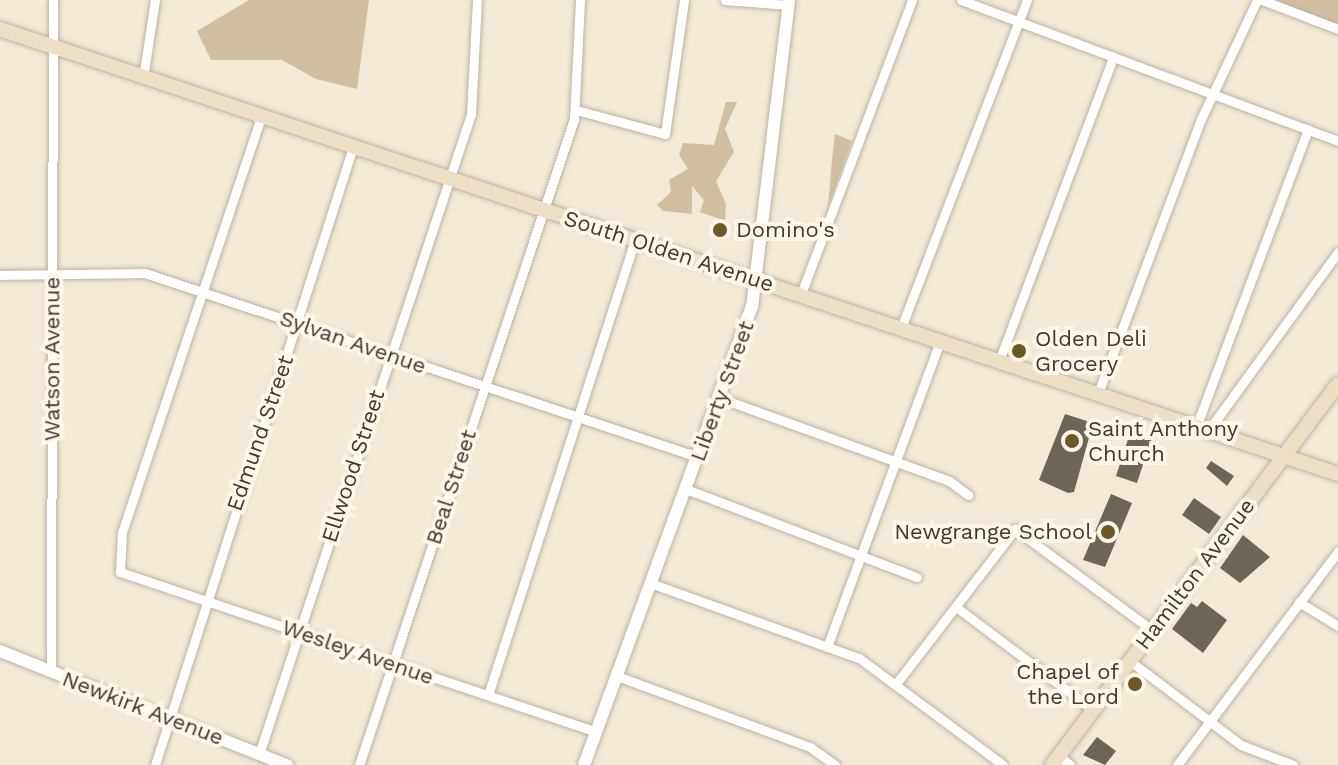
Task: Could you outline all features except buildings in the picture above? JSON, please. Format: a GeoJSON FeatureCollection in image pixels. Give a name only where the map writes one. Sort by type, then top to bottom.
{"type":"FeatureCollection","features":[{"type":"Feature","properties":{"kind":"main road","name":"South Olden Avenue"},"geometry":{"type":"LineString","coordinates":[[0,29],[1338,474]]}},
{"type":"Feature","properties":{"kind":"main road","name":"Hamilton Avenue"},"geometry":{"type":"LineString","coordinates":[[1060,762],[1093,710],[1338,384]]}},
{"type":"Feature","properties":{"kind":"street","name":"Watson Avenue"},"geometry":{"type":"LineString","coordinates":[[51,672],[53,0]]}},
{"type":"Feature","properties":{"kind":"street"},"geometry":{"type":"LineString","coordinates":[[143,78],[155,0]]}},
{"type":"Feature","properties":{"kind":"street","name":"Ellwood Street"},"geometry":{"type":"LineString","coordinates":[[259,754],[475,98],[477,0]]}},
{"type":"Feature","properties":{"kind":"street","name":"Beal Street"},"geometry":{"type":"LineString","coordinates":[[359,765],[576,110],[580,0]]}},
{"type":"Feature","properties":{"kind":"street"},"geometry":{"type":"LineString","coordinates":[[576,110],[665,134],[684,0]]}},
{"type":"Feature","properties":{"kind":"street"},"geometry":{"type":"LineString","coordinates":[[725,0],[789,3]]}},
{"type":"Feature","properties":{"kind":"street"},"geometry":{"type":"LineString","coordinates":[[801,294],[912,0]]}},
{"type":"Feature","properties":{"kind":"street"},"geometry":{"type":"LineString","coordinates":[[961,0],[1338,141]]}},
{"type":"Feature","properties":{"kind":"street"},"geometry":{"type":"LineString","coordinates":[[901,328],[1027,0]]}},
{"type":"Feature","properties":{"kind":"street"},"geometry":{"type":"LineString","coordinates":[[1098,393],[1212,94],[1259,0],[1338,29]]}},
{"type":"Feature","properties":{"kind":"street","name":"Liberty Street"},"geometry":{"type":"LineString","coordinates":[[584,765],[720,398],[757,280],[789,3]]}},
{"type":"Feature","properties":{"kind":"street"},"geometry":{"type":"LineString","coordinates":[[999,361],[1113,57]]}},
{"type":"Feature","properties":{"kind":"street"},"geometry":{"type":"LineString","coordinates":[[204,291],[261,117]]}},
{"type":"Feature","properties":{"kind":"street"},"geometry":{"type":"LineString","coordinates":[[1202,429],[1211,387],[1308,129]]}},
{"type":"Feature","properties":{"kind":"street","name":"Edmund Street"},"geometry":{"type":"LineString","coordinates":[[155,765],[165,717],[353,147]]}},
{"type":"Feature","properties":{"kind":"street"},"geometry":{"type":"LineString","coordinates":[[488,695],[635,239]]}},
{"type":"Feature","properties":{"kind":"street"},"geometry":{"type":"LineString","coordinates":[[1202,429],[1338,252]]}},
{"type":"Feature","properties":{"kind":"street","name":"Sylvan Avenue"},"geometry":{"type":"LineString","coordinates":[[0,275],[129,270],[204,291],[698,457]]}},
{"type":"Feature","properties":{"kind":"street","name":"Wesley Avenue"},"geometry":{"type":"LineString","coordinates":[[204,291],[122,532],[120,572],[597,732]]}},
{"type":"Feature","properties":{"kind":"street"},"geometry":{"type":"LineString","coordinates":[[827,647],[940,342]]}},
{"type":"Feature","properties":{"kind":"street"},"geometry":{"type":"LineString","coordinates":[[1211,387],[1226,401]]}},
{"type":"Feature","properties":{"kind":"street"},"geometry":{"type":"LineString","coordinates":[[720,398],[896,462],[968,495]]}},
{"type":"Feature","properties":{"kind":"street"},"geometry":{"type":"LineString","coordinates":[[686,489],[917,577]]}},
{"type":"Feature","properties":{"kind":"street"},"geometry":{"type":"LineString","coordinates":[[895,685],[1015,529],[1152,630]]}},
{"type":"Feature","properties":{"kind":"street"},"geometry":{"type":"LineString","coordinates":[[1177,765],[1338,551]]}},
{"type":"Feature","properties":{"kind":"street"},"geometry":{"type":"LineString","coordinates":[[653,584],[859,658],[1003,765]]}},
{"type":"Feature","properties":{"kind":"street"},"geometry":{"type":"LineString","coordinates":[[1299,602],[1338,626]]}},
{"type":"Feature","properties":{"kind":"street"},"geometry":{"type":"LineString","coordinates":[[956,607],[1093,710]]}},
{"type":"Feature","properties":{"kind":"street","name":"Newkirk Avenue"},"geometry":{"type":"LineString","coordinates":[[0,651],[287,765]]}},
{"type":"Feature","properties":{"kind":"street"},"geometry":{"type":"LineString","coordinates":[[1130,661],[1251,750],[1293,765]]}},
{"type":"Feature","properties":{"kind":"street"},"geometry":{"type":"LineString","coordinates":[[617,676],[810,747],[835,765]]}},
{"type":"Feature","properties":{"kind":"shaded area"},"geometry":{"type":"Polygon","coordinates":[[[249,0],[369,0],[357,89],[316,79],[282,60],[211,60],[197,31],[249,0]]]}},
{"type":"Feature","properties":{"kind":"shaded area"},"geometry":{"type":"Polygon","coordinates":[[[1273,0],[1338,0],[1338,24],[1273,0]]]}},
{"type":"Feature","properties":{"kind":"shaded area"},"geometry":{"type":"Polygon","coordinates":[[[726,102],[737,102],[725,129],[734,152],[716,181],[726,204],[725,221],[700,212],[704,200],[692,186],[692,214],[663,211],[657,205],[671,192],[669,180],[688,169],[679,155],[683,143],[714,145],[726,102]]]}},
{"type":"Feature","properties":{"kind":"shaded area"},"geometry":{"type":"Polygon","coordinates":[[[835,134],[852,141],[828,207],[832,160],[835,134]]]}},
{"type":"Feature","properties":{"kind":"place","name":"Domino's"},"geometry":{"type":"Point","coordinates":[720,230]}},
{"type":"Feature","properties":{"kind":"place","name":"Olden Deli Grocery"},"geometry":{"type":"Point","coordinates":[1019,351]}},
{"type":"Feature","properties":{"kind":"place","name":"Saint Anthony Church"},"geometry":{"type":"Point","coordinates":[1072,441]}},
{"type":"Feature","properties":{"kind":"place","name":"Newgrange School"},"geometry":{"type":"Point","coordinates":[1108,532]}},
{"type":"Feature","properties":{"kind":"place","name":"Chapel of the Lord"},"geometry":{"type":"Point","coordinates":[1135,684]}}]}
